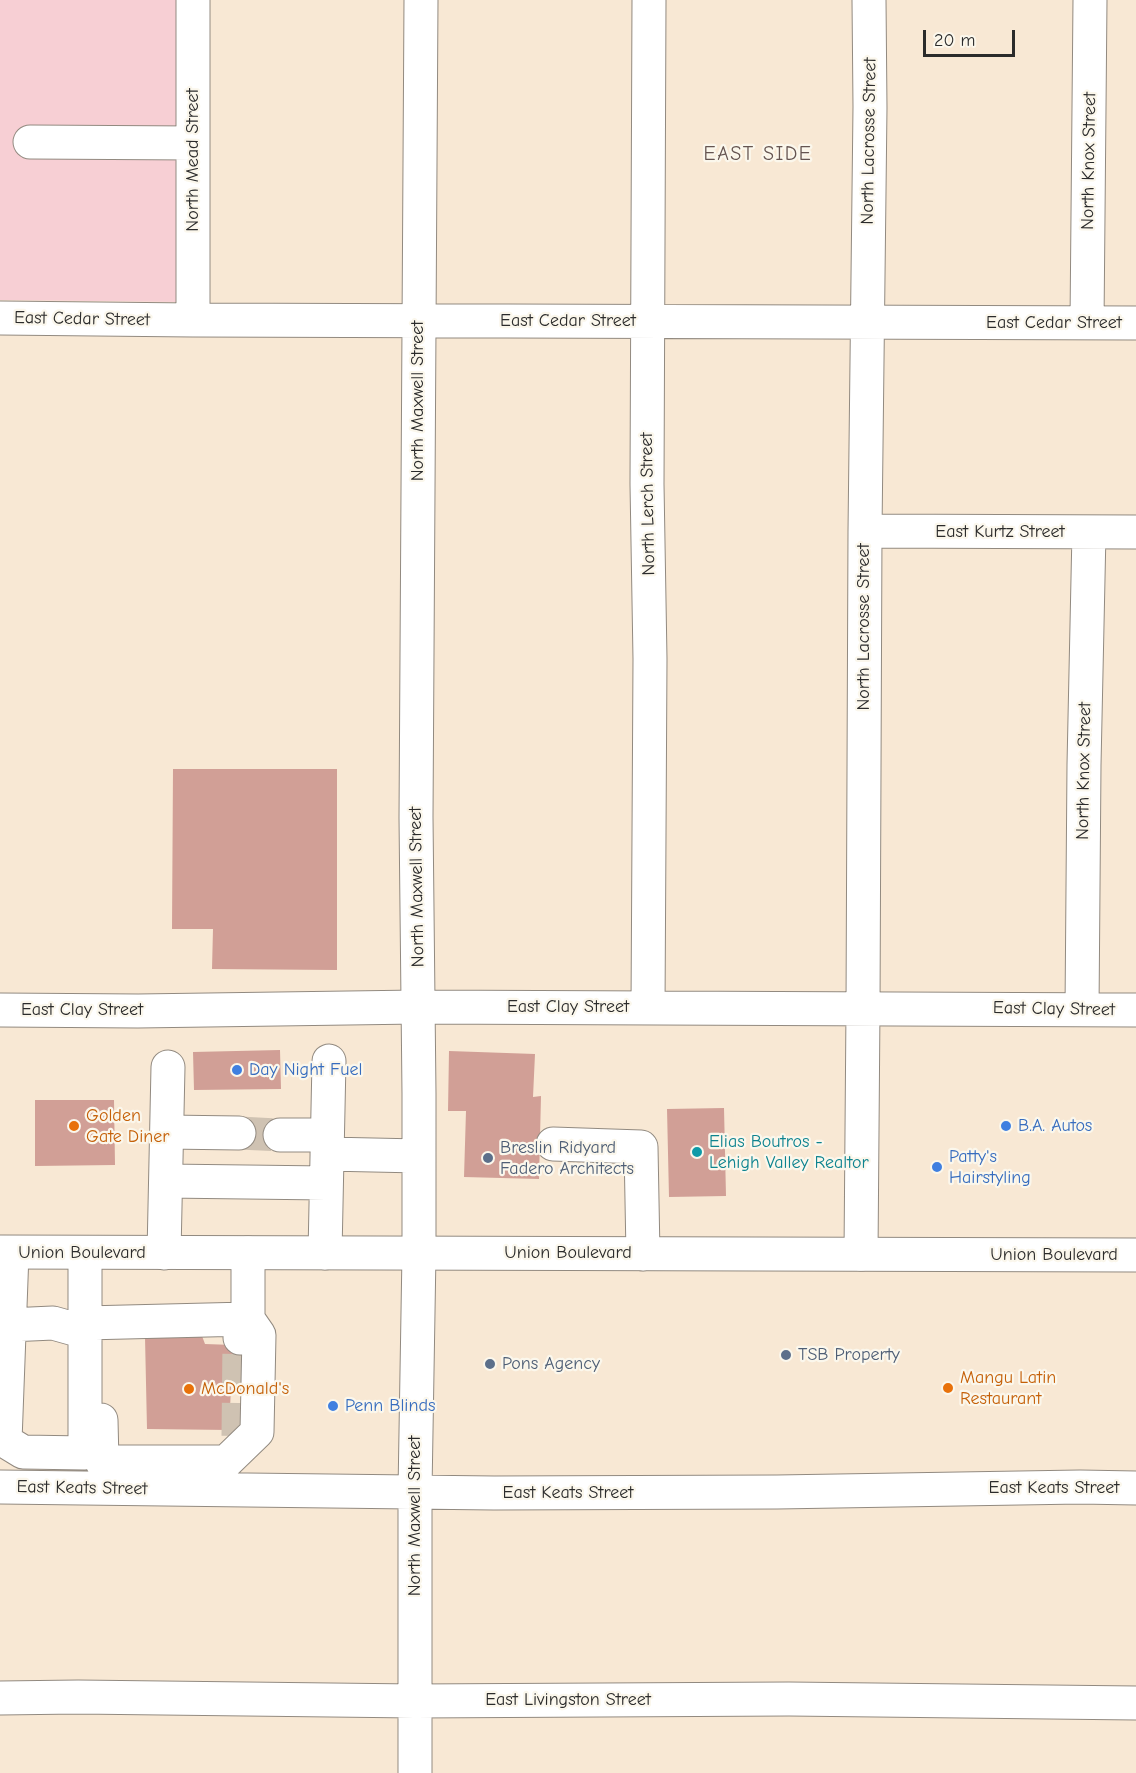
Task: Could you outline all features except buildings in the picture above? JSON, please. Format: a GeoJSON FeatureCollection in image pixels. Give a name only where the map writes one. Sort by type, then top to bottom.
{"type":"FeatureCollection","features":[{"type":"Feature","properties":{"kind":"street","name":"North Mead Street"},"geometry":{"type":"LineString","coordinates":[[193,320],[194,0]]}},
{"type":"Feature","properties":{"kind":"street","name":"North Maxwell Street"},"geometry":{"type":"LineString","coordinates":[[415,1773],[415,1491],[419,1253],[416,805],[421,0]]}},
{"type":"Feature","properties":{"kind":"street","name":"North Lerch Street"},"geometry":{"type":"LineString","coordinates":[[648,1008],[649,0]]}},
{"type":"Feature","properties":{"kind":"street","name":"North Lacrosse Street"},"geometry":{"type":"LineString","coordinates":[[861,1254],[869,0]]}},
{"type":"Feature","properties":{"kind":"street","name":"North Knox Street"},"geometry":{"type":"LineString","coordinates":[[1087,323],[1090,0]]}},
{"type":"Feature","properties":{"kind":"street"},"geometry":{"type":"LineString","coordinates":[[30,142],[193,143]]}},
{"type":"Feature","properties":{"kind":"street","name":"East Cedar Street"},"geometry":{"type":"LineString","coordinates":[[0,318],[1136,323]]}},
{"type":"Feature","properties":{"kind":"street","name":"East Kurtz Street"},"geometry":{"type":"LineString","coordinates":[[864,531],[1136,532]]}},
{"type":"Feature","properties":{"kind":"street","name":"North Knox Street"},"geometry":{"type":"LineString","coordinates":[[1082,1010],[1089,532]]}},
{"type":"Feature","properties":{"kind":"street","name":"East Clay Street"},"geometry":{"type":"LineString","coordinates":[[0,1010],[138,1011],[418,1007],[1136,1010]]}},
{"type":"Feature","properties":{"kind":"street"},"geometry":{"type":"LineString","coordinates":[[325,1253],[329,1061]]}},
{"type":"Feature","properties":{"kind":"street"},"geometry":{"type":"LineString","coordinates":[[164,1253],[168,1066]]}},
{"type":"Feature","properties":{"kind":"street"},"geometry":{"type":"LineString","coordinates":[[167,1132],[239,1133]]}},
{"type":"Feature","properties":{"kind":"street"},"geometry":{"type":"LineString","coordinates":[[280,1135],[327,1158]]}},
{"type":"Feature","properties":{"kind":"street"},"geometry":{"type":"LineString","coordinates":[[553,1144],[641,1147],[643,1254]]}},
{"type":"Feature","properties":{"kind":"street"},"geometry":{"type":"LineString","coordinates":[[166,1181],[327,1158],[419,1156]]}},
{"type":"Feature","properties":{"kind":"street"},"geometry":{"type":"LineString","coordinates":[[6,1252],[9,1325],[5,1442],[23,1452],[85,1453],[85,1253]]}},
{"type":"Feature","properties":{"kind":"street","name":"Union Boulevard"},"geometry":{"type":"LineString","coordinates":[[6,1252],[1136,1255]]}},
{"type":"Feature","properties":{"kind":"street"},"geometry":{"type":"LineString","coordinates":[[244,1329],[248,1253]]}},
{"type":"Feature","properties":{"kind":"street"},"geometry":{"type":"LineString","coordinates":[[9,1325],[53,1323],[85,1337],[244,1329],[259,1335],[257,1432],[237,1443],[226,1462],[102,1462],[100,1378],[85,1337]]}},
{"type":"Feature","properties":{"kind":"street"},"geometry":{"type":"LineString","coordinates":[[11,1487],[23,1452]]}},
{"type":"Feature","properties":{"kind":"street","name":"East Keats Street"},"geometry":{"type":"LineString","coordinates":[[11,1487],[494,1493],[1136,1488]]}},
{"type":"Feature","properties":{"kind":"street","name":"East Livingston Street"},"geometry":{"type":"LineString","coordinates":[[0,1698],[415,1701],[789,1699],[1136,1703]]}},
{"type":"Feature","properties":{"kind":"shaded area"},"geometry":{"type":"Polygon","coordinates":[[[0,0],[179,0],[180,302],[0,300],[0,0]]]}},
{"type":"Feature","properties":{"kind":"tunnel"},"geometry":{"type":"LineString","coordinates":[[239,1133],[280,1135]]}},
{"type":"Feature","properties":{"kind":"tunnel"},"geometry":{"type":"LineString","coordinates":[[238,1436],[239,1340]]}},
{"type":"Feature","properties":{"kind":"place","name":"Day Night Fuel"},"geometry":{"type":"Point","coordinates":[237,1070]}},
{"type":"Feature","properties":{"kind":"place","name":"Golden Gate Diner"},"geometry":{"type":"Point","coordinates":[74,1126]}},
{"type":"Feature","properties":{"kind":"place","name":"B.A. Autos"},"geometry":{"type":"Point","coordinates":[1006,1126]}},
{"type":"Feature","properties":{"kind":"place","name":"Elias Boutros - Lehigh Valley Realtor"},"geometry":{"type":"Point","coordinates":[697,1152]}},
{"type":"Feature","properties":{"kind":"place","name":"Breslin Ridyard Fadero Architects"},"geometry":{"type":"Point","coordinates":[488,1158]}},
{"type":"Feature","properties":{"kind":"place","name":"Patty's Hairstyling"},"geometry":{"type":"Point","coordinates":[937,1167]}},
{"type":"Feature","properties":{"kind":"place","name":"TSB Property"},"geometry":{"type":"Point","coordinates":[786,1355]}},
{"type":"Feature","properties":{"kind":"place","name":"Pons Agency"},"geometry":{"type":"Point","coordinates":[490,1364]}},
{"type":"Feature","properties":{"kind":"place","name":"Mangu Latin Restaurant"},"geometry":{"type":"Point","coordinates":[948,1388]}},
{"type":"Feature","properties":{"kind":"place","name":"McDonald's"},"geometry":{"type":"Point","coordinates":[189,1389]}},
{"type":"Feature","properties":{"kind":"place","name":"Penn Blinds"},"geometry":{"type":"Point","coordinates":[333,1406]}},
{"type":"Feature","properties":{"kind":"district","name":"EAST SIDE"},"geometry":{"type":"Point","coordinates":[758,154]}}]}
